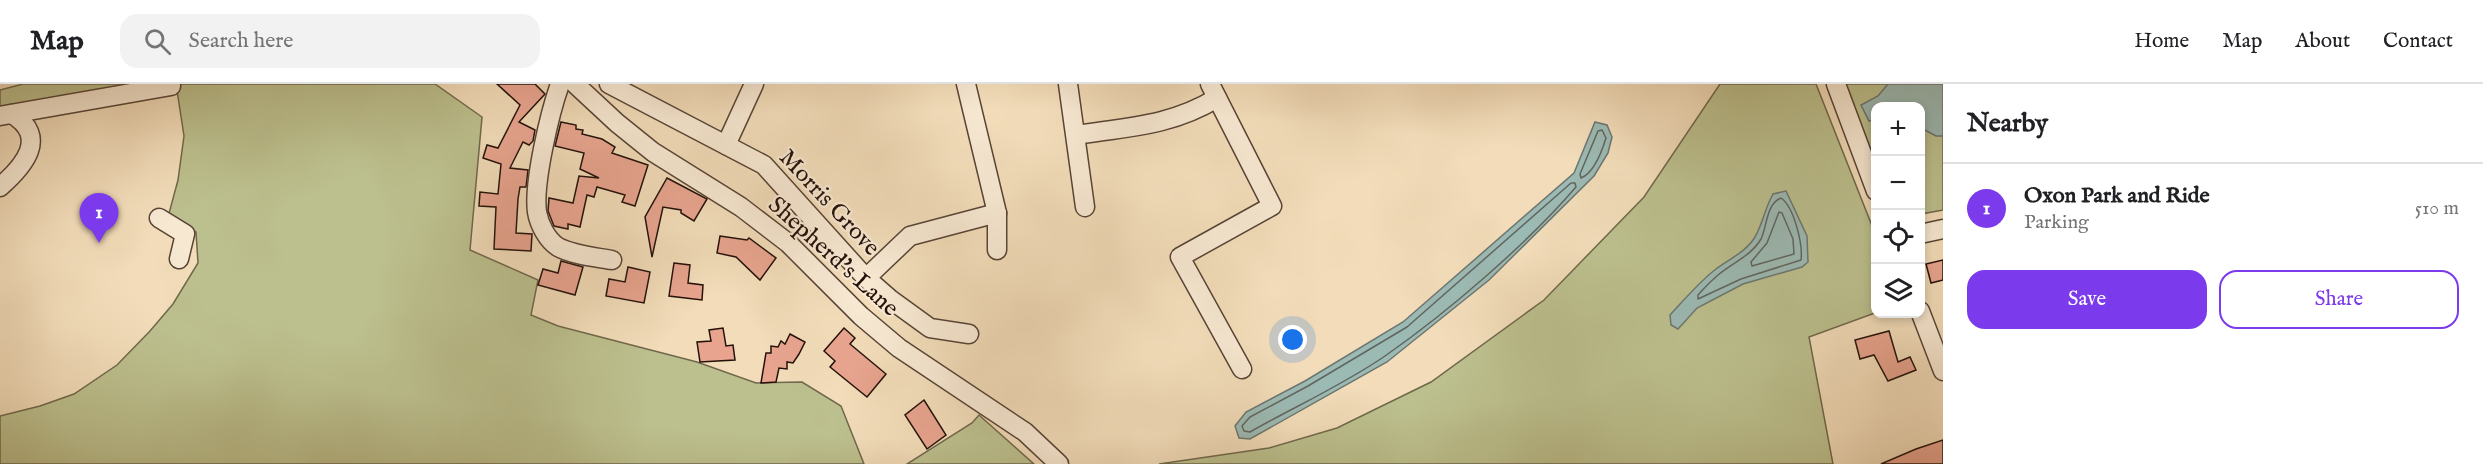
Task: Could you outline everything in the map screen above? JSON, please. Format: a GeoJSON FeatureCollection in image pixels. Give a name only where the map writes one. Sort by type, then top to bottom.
{"type":"FeatureCollection","features":[{"type":"Feature","properties":{"kind":"street"},"geometry":{"type":"LineString","coordinates":[[560,84],[536,195],[537,213],[541,225],[556,246],[612,260]]}},
{"type":"Feature","properties":{"kind":"street","name":"Shepherd's Lane"},"geometry":{"type":"LineString","coordinates":[[575,84],[653,152],[741,207],[788,243],[861,316],[899,348],[1024,432],[1059,464]]}},
{"type":"Feature","properties":{"kind":"street","name":"Morris Grove"},"geometry":{"type":"LineString","coordinates":[[609,84],[764,165],[866,278],[930,328],[969,334]]}},
{"type":"Feature","properties":{"kind":"street"},"geometry":{"type":"LineString","coordinates":[[726,145],[754,84]]}},
{"type":"Feature","properties":{"kind":"street"},"geometry":{"type":"LineString","coordinates":[[966,84],[997,213],[997,250]]}},
{"type":"Feature","properties":{"kind":"street"},"geometry":{"type":"LineString","coordinates":[[1068,84],[1085,207]]}},
{"type":"Feature","properties":{"kind":"street"},"geometry":{"type":"LineString","coordinates":[[1836,84],[1871,180]]}},
{"type":"Feature","properties":{"kind":"street"},"geometry":{"type":"LineString","coordinates":[[6,115],[171,86]]}},
{"type":"Feature","properties":{"kind":"street"},"geometry":{"type":"LineString","coordinates":[[1076,135],[1171,121],[1194,112],[1213,91],[1272,206],[1180,257],[1242,369]]}},
{"type":"Feature","properties":{"kind":"street"},"geometry":{"type":"LineString","coordinates":[[0,187],[19,168],[31,149],[31,136],[26,126],[6,115]]}},
{"type":"Feature","properties":{"kind":"street","name":"Morris Grove"},"geometry":{"type":"LineString","coordinates":[[866,278],[910,236],[997,213]]}},
{"type":"Feature","properties":{"kind":"street"},"geometry":{"type":"LineString","coordinates":[[159,218],[185,234],[179,259]]}},
{"type":"Feature","properties":{"kind":"street"},"geometry":{"type":"LineString","coordinates":[[1925,233],[1943,229]]}},
{"type":"Feature","properties":{"kind":"street"},"geometry":{"type":"LineString","coordinates":[[1923,318],[1943,371]]}},
{"type":"Feature","properties":{"kind":"green space"},"geometry":{"type":"Polygon","coordinates":[[[23,84],[154,84],[0,108],[0,90],[23,84]]]}},
{"type":"Feature","properties":{"kind":"green space"},"geometry":{"type":"Polygon","coordinates":[[[176,84],[435,84],[482,117],[470,250],[538,280],[531,315],[558,326],[697,362],[756,383],[802,382],[841,406],[864,464],[0,464],[0,416],[40,406],[74,394],[117,365],[173,304],[198,263],[196,232],[168,217],[178,180],[184,136],[176,84]]]}},
{"type":"Feature","properties":{"kind":"green space"},"geometry":{"type":"Polygon","coordinates":[[[1720,84],[1816,84],[1871,223],[1871,314],[1809,337],[1833,464],[1159,464],[1269,448],[1337,428],[1431,382],[1544,300],[1644,197],[1720,84]]]}},
{"type":"Feature","properties":{"kind":"green space"},"geometry":{"type":"Polygon","coordinates":[[[1843,84],[1943,84],[1943,210],[1925,213],[1925,102],[1871,102],[1871,151],[1843,84]]]}},
{"type":"Feature","properties":{"kind":"green space"},"geometry":{"type":"Polygon","coordinates":[[[979,415],[1034,464],[907,464],[972,423],[979,415]]]}},
{"type":"Feature","properties":{"kind":"water"},"geometry":{"type":"Polygon","coordinates":[[[1888,84],[1943,84],[1943,136],[1936,136],[1925,130],[1925,102],[1871,102],[1871,121],[1869,121],[1861,105],[1878,96],[1888,84]]]}},
{"type":"Feature","properties":{"kind":"water"},"geometry":{"type":"Polygon","coordinates":[[[1595,122],[1607,125],[1612,137],[1608,153],[1594,176],[1489,280],[1387,362],[1250,439],[1239,438],[1235,426],[1246,412],[1305,381],[1403,322],[1574,173],[1595,122]]]}},
{"type":"Feature","properties":{"kind":"water"},"geometry":{"type":"Polygon","coordinates":[[[1786,191],[1807,236],[1808,262],[1802,267],[1743,284],[1697,308],[1678,329],[1671,325],[1670,315],[1692,291],[1751,242],[1758,232],[1773,194],[1786,191]]]}},
{"type":"Feature","properties":{"kind":"building"},"geometry":{"type":"Polygon","coordinates":[[[497,84],[535,84],[545,94],[519,122],[535,130],[533,141],[529,145],[523,142],[510,168],[528,170],[526,187],[520,187],[516,233],[532,234],[531,251],[494,249],[496,207],[479,206],[480,192],[498,194],[501,164],[483,158],[487,145],[498,148],[520,105],[497,84]]]}},
{"type":"Feature","properties":{"kind":"building"},"geometry":{"type":"Polygon","coordinates":[[[561,122],[576,125],[576,129],[583,130],[582,134],[602,139],[615,147],[612,153],[648,165],[635,206],[622,202],[625,195],[597,187],[594,197],[587,195],[580,227],[568,224],[568,229],[554,226],[548,211],[549,198],[573,203],[579,176],[599,178],[580,169],[584,153],[555,146],[561,122]]]}},
{"type":"Feature","properties":{"kind":"building"},"geometry":{"type":"Polygon","coordinates":[[[667,178],[707,199],[694,221],[681,213],[681,210],[663,207],[652,257],[645,217],[667,178]]]}},
{"type":"Feature","properties":{"kind":"building"},"geometry":{"type":"Polygon","coordinates":[[[720,236],[747,240],[749,238],[776,258],[760,280],[736,257],[717,253],[720,236]]]}},
{"type":"Feature","properties":{"kind":"building"},"geometry":{"type":"Polygon","coordinates":[[[1943,260],[1943,280],[1931,283],[1926,264],[1943,260]]]}},
{"type":"Feature","properties":{"kind":"building"},"geometry":{"type":"Polygon","coordinates":[[[561,261],[583,267],[575,295],[538,285],[543,269],[558,273],[561,261]]]}},
{"type":"Feature","properties":{"kind":"building"},"geometry":{"type":"Polygon","coordinates":[[[674,263],[690,265],[688,283],[703,285],[702,300],[669,296],[674,263]]]}},
{"type":"Feature","properties":{"kind":"building"},"geometry":{"type":"Polygon","coordinates":[[[628,267],[650,272],[644,303],[606,296],[609,279],[625,282],[628,267]]]}},
{"type":"Feature","properties":{"kind":"building"},"geometry":{"type":"Polygon","coordinates":[[[723,328],[726,346],[733,345],[735,360],[700,362],[697,342],[711,341],[709,330],[723,328]]]}},
{"type":"Feature","properties":{"kind":"building"},"geometry":{"type":"Polygon","coordinates":[[[844,328],[855,338],[850,344],[886,374],[867,397],[830,367],[835,361],[824,351],[844,328]]]}},
{"type":"Feature","properties":{"kind":"building"},"geometry":{"type":"Polygon","coordinates":[[[1889,331],[1898,362],[1910,357],[1916,370],[1888,381],[1874,355],[1860,359],[1855,340],[1889,331]]]}},
{"type":"Feature","properties":{"kind":"building"},"geometry":{"type":"Polygon","coordinates":[[[790,334],[805,342],[799,354],[793,363],[787,362],[787,369],[779,368],[776,382],[761,383],[766,353],[771,353],[771,346],[778,347],[781,341],[785,344],[790,334]]]}},
{"type":"Feature","properties":{"kind":"building"},"geometry":{"type":"Polygon","coordinates":[[[924,400],[946,435],[927,449],[905,415],[924,400]]]}},
{"type":"Feature","properties":{"kind":"building"},"geometry":{"type":"Polygon","coordinates":[[[1943,440],[1943,464],[1881,464],[1916,449],[1943,440]]]}},
{"type":"Feature","properties":{"kind":"place","name":"Oxon Park and Ride"},"geometry":{"type":"Point","coordinates":[99,243]}}]}
